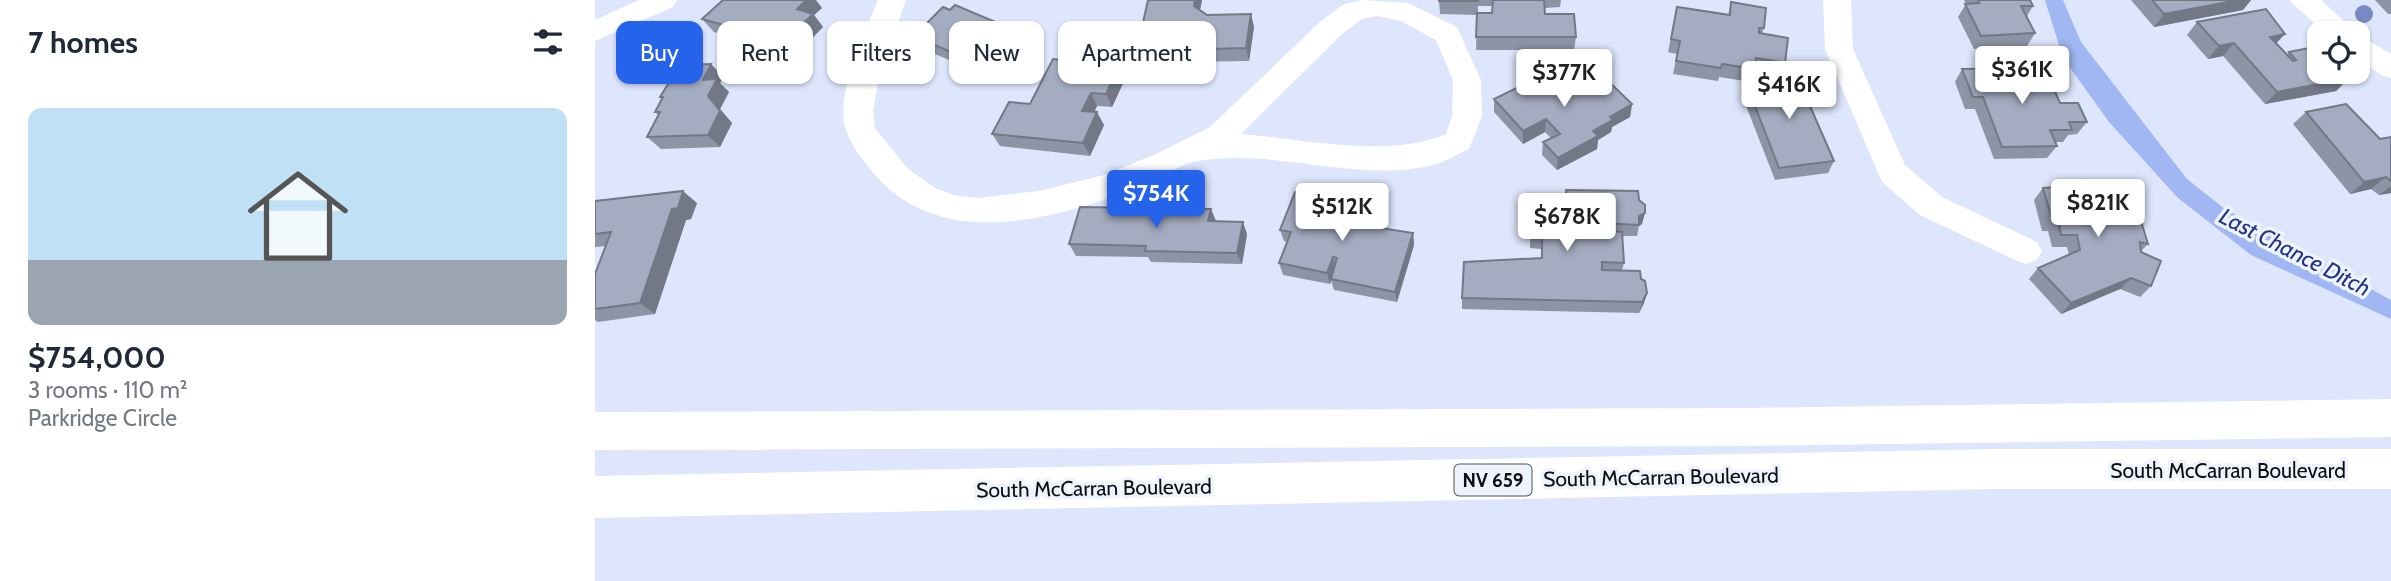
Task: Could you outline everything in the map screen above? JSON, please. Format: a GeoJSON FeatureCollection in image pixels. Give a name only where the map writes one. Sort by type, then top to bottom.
{"type":"FeatureCollection","features":[{"type":"Feature","properties":{"kind":"main road"},"geometry":{"type":"LineString","coordinates":[[595,431],[1739,427],[2391,418]]}},
{"type":"Feature","properties":{"kind":"main road","name":"South McCarran Boulevard"},"geometry":{"type":"LineString","coordinates":[[595,497],[1994,469],[2391,469]]}},
{"type":"Feature","properties":{"kind":"street"},"geometry":{"type":"LineString","coordinates":[[595,31],[663,0]]}},
{"type":"Feature","properties":{"kind":"street"},"geometry":{"type":"LineString","coordinates":[[892,0],[867,69],[859,122],[871,148],[892,174],[925,198],[955,209],[1016,206],[1089,192],[1173,161],[1187,150],[1221,135],[1331,28],[1354,11],[1377,7],[1408,13],[1447,34],[1467,80],[1467,116],[1458,141],[1430,154],[1387,159],[1237,145],[1187,150]]}},
{"type":"Feature","properties":{"kind":"street"},"geometry":{"type":"LineString","coordinates":[[1837,0],[1839,49],[1893,173],[1931,206],[2026,251]]}},
{"type":"Feature","properties":{"kind":"street"},"geometry":{"type":"LineString","coordinates":[[2303,0],[2328,21]]}},
{"type":"Feature","properties":{"kind":"street"},"geometry":{"type":"LineString","coordinates":[[2370,53],[2391,68]]}},
{"type":"Feature","properties":{"kind":"water","name":"Last Chance Ditch"},"geometry":{"type":"Polygon","coordinates":[[[2045,0],[2063,0],[2081,42],[2187,179],[2225,209],[2391,300],[2391,319],[2251,255],[2178,198],[2109,122],[2063,58],[2045,0]]]}},
{"type":"Feature","properties":{"kind":"building"},"geometry":{"type":"Polygon","coordinates":[[[723,0],[806,0],[797,9],[813,14],[806,21],[717,21],[717,23],[702,19],[723,0]]]}},
{"type":"Feature","properties":{"kind":"building"},"geometry":{"type":"Polygon","coordinates":[[[1148,0],[1195,0],[1194,6],[1207,15],[1251,14],[1246,48],[1216,49],[1216,21],[1143,21],[1148,0]]]}},
{"type":"Feature","properties":{"kind":"building"},"geometry":{"type":"Polygon","coordinates":[[[1478,0],[1478,1],[1439,1],[1478,0]]]}},
{"type":"Feature","properties":{"kind":"building"},"geometry":{"type":"Polygon","coordinates":[[[1493,0],[1544,0],[1545,14],[1574,14],[1576,37],[1476,37],[1477,13],[1492,13],[1493,0]]]}},
{"type":"Feature","properties":{"kind":"building"},"geometry":{"type":"Polygon","coordinates":[[[1978,0],[2030,0],[2033,6],[2021,6],[2035,33],[1981,36],[1965,4],[1979,3],[1978,0]]]}},
{"type":"Feature","properties":{"kind":"building"},"geometry":{"type":"Polygon","coordinates":[[[2152,0],[2239,0],[2164,14],[2152,0]]]}},
{"type":"Feature","properties":{"kind":"building"},"geometry":{"type":"Polygon","coordinates":[[[1731,2],[1766,8],[1764,28],[1759,28],[1759,33],[1788,38],[1785,63],[1756,58],[1754,69],[1722,64],[1721,68],[1676,61],[1680,41],[1671,39],[1677,7],[1730,15],[1731,2]]]}},
{"type":"Feature","properties":{"kind":"building"},"geometry":{"type":"Polygon","coordinates":[[[955,5],[993,21],[949,21],[949,51],[935,45],[935,21],[929,21],[943,7],[950,10],[955,5]]]}},
{"type":"Feature","properties":{"kind":"building"},"geometry":{"type":"Polygon","coordinates":[[[2266,9],[2285,34],[2270,37],[2293,61],[2296,60],[2289,52],[2307,48],[2307,84],[2318,84],[2277,92],[2234,43],[2219,46],[2197,22],[2266,9]]]}},
{"type":"Feature","properties":{"kind":"building"},"geometry":{"type":"Polygon","coordinates":[[[1053,59],[1058,60],[1058,84],[1111,84],[1106,94],[1091,93],[1082,111],[1097,112],[1083,143],[992,134],[1009,102],[1030,104],[1040,84],[1044,84],[1044,77],[1053,59]]]}},
{"type":"Feature","properties":{"kind":"building"},"geometry":{"type":"Polygon","coordinates":[[[703,64],[711,64],[703,80],[703,64]]]}},
{"type":"Feature","properties":{"kind":"building"},"geometry":{"type":"Polygon","coordinates":[[[2025,68],[2030,80],[2050,80],[2060,103],[2078,103],[2087,122],[2069,122],[2072,130],[2050,130],[2057,146],[2002,147],[1983,97],[1973,97],[1962,69],[2025,68]]]}},
{"type":"Feature","properties":{"kind":"building"},"geometry":{"type":"Polygon","coordinates":[[[1566,71],[1585,90],[1606,79],[1632,104],[1610,117],[1613,120],[1593,131],[1598,136],[1558,158],[1543,142],[1560,134],[1546,119],[1523,131],[1494,99],[1541,76],[1546,81],[1566,71]]]}},
{"type":"Feature","properties":{"kind":"building"},"geometry":{"type":"Polygon","coordinates":[[[1796,74],[1834,161],[1779,168],[1745,80],[1796,74]]]}},
{"type":"Feature","properties":{"kind":"building"},"geometry":{"type":"Polygon","coordinates":[[[717,79],[708,96],[720,111],[708,135],[647,137],[660,112],[655,112],[663,97],[660,97],[668,84],[703,84],[703,80],[717,79]]]}},
{"type":"Feature","properties":{"kind":"building"},"geometry":{"type":"Polygon","coordinates":[[[2346,104],[2380,139],[2391,137],[2391,181],[2386,177],[2364,182],[2306,112],[2346,104]]]}},
{"type":"Feature","properties":{"kind":"building"},"geometry":{"type":"Polygon","coordinates":[[[2083,180],[2130,185],[2148,244],[2140,242],[2141,252],[2161,261],[2151,286],[2131,278],[2071,303],[2038,268],[2080,250],[2077,235],[2061,235],[2058,219],[2052,219],[2043,188],[2085,186],[2083,180]]]}},
{"type":"Feature","properties":{"kind":"building"},"geometry":{"type":"Polygon","coordinates":[[[1566,190],[1638,191],[1639,200],[1645,205],[1645,213],[1639,216],[1639,225],[1601,223],[1601,230],[1622,232],[1624,263],[1602,262],[1602,270],[1640,271],[1647,293],[1642,302],[1462,298],[1464,262],[1542,258],[1542,237],[1531,237],[1531,196],[1566,197],[1566,190]]]}},
{"type":"Feature","properties":{"kind":"building"},"geometry":{"type":"Polygon","coordinates":[[[683,191],[678,208],[672,209],[640,303],[595,309],[595,274],[611,232],[595,234],[595,201],[683,191]]]}},
{"type":"Feature","properties":{"kind":"building"},"geometry":{"type":"Polygon","coordinates":[[[1295,192],[1352,200],[1342,229],[1346,229],[1349,223],[1413,233],[1395,292],[1331,279],[1337,258],[1333,257],[1327,273],[1279,263],[1291,232],[1280,230],[1295,192]]]}},
{"type":"Feature","properties":{"kind":"building"},"geometry":{"type":"Polygon","coordinates":[[[1080,207],[1211,209],[1208,221],[1243,222],[1237,253],[1145,251],[1146,246],[1069,244],[1080,207]]]}}]}
